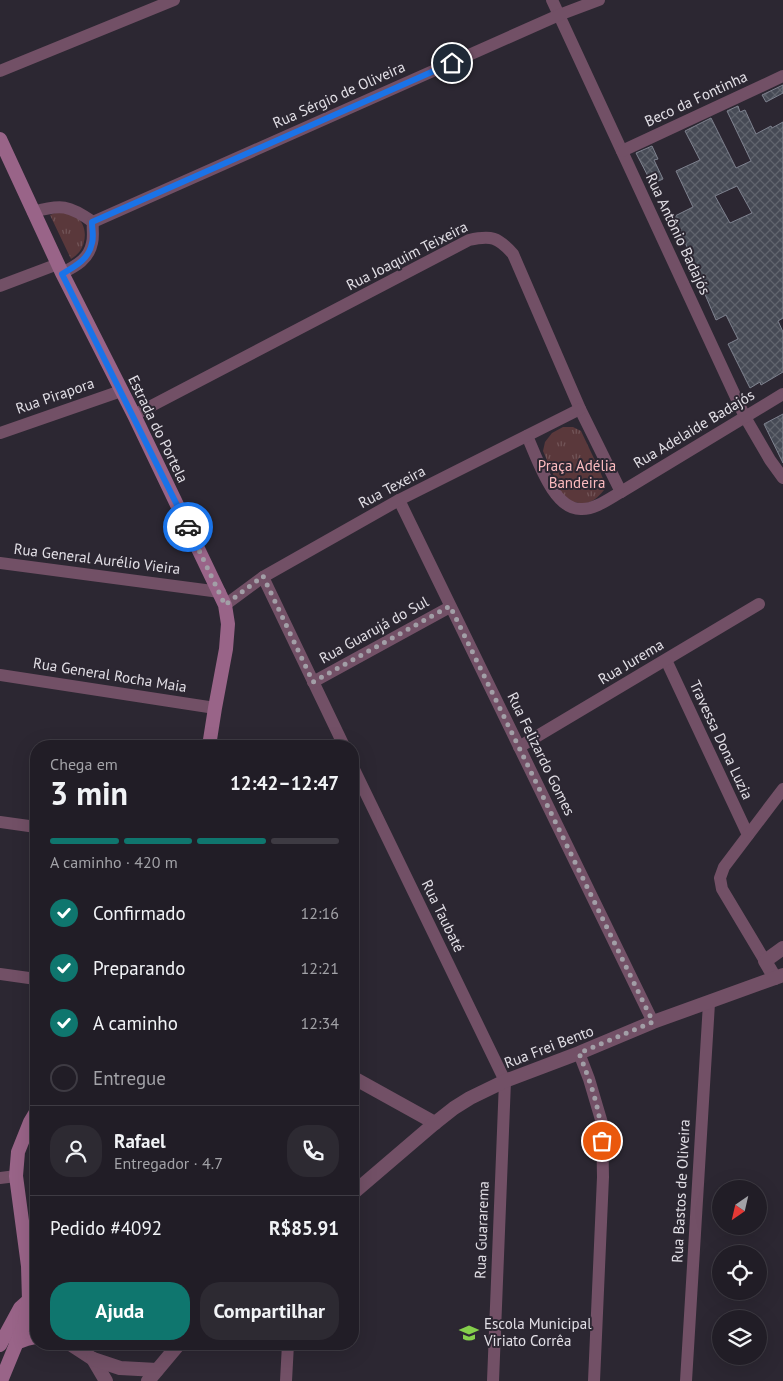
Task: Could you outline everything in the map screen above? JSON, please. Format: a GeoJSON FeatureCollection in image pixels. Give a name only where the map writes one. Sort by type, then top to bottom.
{"type":"FeatureCollection","features":[{"type":"Feature","properties":{"kind":"main road","name":"Estrada do Portela"},"geometry":{"type":"LineString","coordinates":[[0,139],[60,269],[122,390],[223,598],[228,624],[226,649],[210,740]]}},
{"type":"Feature","properties":{"kind":"main road"},"geometry":{"type":"LineString","coordinates":[[30,1122],[18,1152],[16,1176],[30,1251]]}},
{"type":"Feature","properties":{"kind":"main road"},"geometry":{"type":"LineString","coordinates":[[0,1345],[20,1308],[30,1306]]}},
{"type":"Feature","properties":{"kind":"main road"},"geometry":{"type":"LineString","coordinates":[[1,1381],[30,1311]]}},
{"type":"Feature","properties":{"kind":"main road"},"geometry":{"type":"LineString","coordinates":[[16,1343],[30,1338]]}},
{"type":"Feature","properties":{"kind":"street"},"geometry":{"type":"LineString","coordinates":[[0,71],[174,0]]}},
{"type":"Feature","properties":{"kind":"street","name":"Rua Antônio Badajós"},"geometry":{"type":"LineString","coordinates":[[552,0],[745,418],[783,478]]}},
{"type":"Feature","properties":{"kind":"street","name":"Rua Sérgio de Oliveira"},"geometry":{"type":"LineString","coordinates":[[92,222],[559,15],[599,0]]}},
{"type":"Feature","properties":{"kind":"street","name":"Beco da Fontinha"},"geometry":{"type":"LineString","coordinates":[[622,151],[783,76]]}},
{"type":"Feature","properties":{"kind":"street"},"geometry":{"type":"LineString","coordinates":[[0,286],[83,261],[88,253],[92,243],[92,222],[69,208],[51,207],[33,212]]}},
{"type":"Feature","properties":{"kind":"street","name":"Rua Joaquim Teixeira"},"geometry":{"type":"LineString","coordinates":[[134,415],[470,240],[492,237],[504,244],[513,254],[580,409],[621,492]]}},
{"type":"Feature","properties":{"kind":"street","name":"Rua Pirapora"},"geometry":{"type":"LineString","coordinates":[[0,433],[122,390]]}},
{"type":"Feature","properties":{"kind":"street","name":"Rua Adelaide Badajós"},"geometry":{"type":"LineString","coordinates":[[621,492],[783,394]]}},
{"type":"Feature","properties":{"kind":"street","name":"Rua Texeira"},"geometry":{"type":"LineString","coordinates":[[223,598],[399,500],[580,409]]}},
{"type":"Feature","properties":{"kind":"street"},"geometry":{"type":"LineString","coordinates":[[527,436],[546,479],[564,504],[582,509],[598,505],[621,492]]}},
{"type":"Feature","properties":{"kind":"street","name":"Rua Felizardo Gomes"},"geometry":{"type":"LineString","coordinates":[[399,500],[653,1022]]}},
{"type":"Feature","properties":{"kind":"street","name":"Rua General Aurélio Vieira"},"geometry":{"type":"LineString","coordinates":[[0,563],[223,598]]}},
{"type":"Feature","properties":{"kind":"street"},"geometry":{"type":"LineString","coordinates":[[263,576],[341,740]]}},
{"type":"Feature","properties":{"kind":"street","name":"Rua Jurema"},"geometry":{"type":"LineString","coordinates":[[519,747],[759,604]]}},
{"type":"Feature","properties":{"kind":"street","name":"Rua Guarujá do Sul"},"geometry":{"type":"LineString","coordinates":[[313,682],[450,606]]}},
{"type":"Feature","properties":{"kind":"street","name":"Travessa Dona Luzia"},"geometry":{"type":"LineString","coordinates":[[666,660],[748,835]]}},
{"type":"Feature","properties":{"kind":"street","name":"Rua General Rocha Maia"},"geometry":{"type":"LineString","coordinates":[[0,675],[214,708]]}},
{"type":"Feature","properties":{"kind":"street","name":"Rua Taubaté"},"geometry":{"type":"LineString","coordinates":[[359,779],[505,1081]]}},
{"type":"Feature","properties":{"kind":"street"},"geometry":{"type":"LineString","coordinates":[[779,976],[765,962],[722,889],[720,878],[724,867],[783,789]]}},
{"type":"Feature","properties":{"kind":"street"},"geometry":{"type":"LineString","coordinates":[[0,822],[30,826]]}},
{"type":"Feature","properties":{"kind":"street"},"geometry":{"type":"LineString","coordinates":[[765,962],[783,948]]}},
{"type":"Feature","properties":{"kind":"street"},"geometry":{"type":"LineString","coordinates":[[0,974],[30,978]]}},
{"type":"Feature","properties":{"kind":"street","name":"Rua Frei Bento"},"geometry":{"type":"LineString","coordinates":[[359,1188],[435,1123],[470,1098],[505,1081],[653,1022],[779,976]]}},
{"type":"Feature","properties":{"kind":"street","name":"Rua Bastos de Oliveira"},"geometry":{"type":"LineString","coordinates":[[686,1381],[709,1003]]}},
{"type":"Feature","properties":{"kind":"street"},"geometry":{"type":"LineString","coordinates":[[579,1053],[589,1079],[602,1124],[604,1177],[594,1381]]}},
{"type":"Feature","properties":{"kind":"street"},"geometry":{"type":"LineString","coordinates":[[359,1081],[435,1123]]}},
{"type":"Feature","properties":{"kind":"street","name":"Rua Guararema"},"geometry":{"type":"LineString","coordinates":[[493,1381],[505,1081]]}},
{"type":"Feature","properties":{"kind":"street"},"geometry":{"type":"LineString","coordinates":[[0,1178],[16,1176]]}},
{"type":"Feature","properties":{"kind":"street"},"geometry":{"type":"LineString","coordinates":[[79,1350],[93,1359],[120,1368],[157,1370]]}},
{"type":"Feature","properties":{"kind":"street"},"geometry":{"type":"LineString","coordinates":[[148,1381],[174,1350]]}},
{"type":"Feature","properties":{"kind":"street"},"geometry":{"type":"LineString","coordinates":[[286,1381],[288,1350]]}},
{"type":"Feature","properties":{"kind":"street"},"geometry":{"type":"LineString","coordinates":[[93,1359],[106,1381]]}},
{"type":"Feature","properties":{"kind":"green space"},"geometry":{"type":"Polygon","coordinates":[[[60,211],[76,217],[84,228],[85,238],[82,247],[71,259],[50,215],[60,211]]]}},
{"type":"Feature","properties":{"kind":"green space","name":"Praça Adélia Bandeira"},"geometry":{"type":"Polygon","coordinates":[[[563,427],[573,427],[581,431],[604,481],[604,490],[588,503],[567,501],[560,490],[543,451],[545,442],[552,433],[563,427]]]}},
{"type":"Feature","properties":{"kind":"building"},"geometry":{"type":"Polygon","coordinates":[[[783,85],[783,93],[766,102],[762,95],[783,85]]]}},
{"type":"Feature","properties":{"kind":"building"},"geometry":{"type":"Polygon","coordinates":[[[738,106],[740,112],[745,110],[756,134],[783,122],[783,318],[778,321],[783,332],[783,372],[761,385],[760,382],[750,388],[728,344],[738,339],[726,315],[716,320],[686,250],[688,249],[673,217],[693,207],[676,171],[700,160],[685,131],[711,118],[736,168],[751,161],[727,111],[738,106]],[[737,186],[715,196],[730,223],[752,213],[737,186]]]}},
{"type":"Feature","properties":{"kind":"building"},"geometry":{"type":"Polygon","coordinates":[[[652,146],[658,159],[654,160],[663,179],[652,184],[636,153],[652,146]]]}},
{"type":"Feature","properties":{"kind":"building"},"geometry":{"type":"Polygon","coordinates":[[[783,414],[783,463],[764,424],[783,414]]]}},
{"type":"Feature","properties":{"kind":"way so far"},"geometry":{"type":"LineString","coordinates":[[188,527],[225,605],[263,576],[313,682],[450,606],[653,1022],[579,1053],[589,1079],[602,1124],[602,1141]]}},
{"type":"Feature","properties":{"kind":"place","name":"Escola Municipal Viriato Corrêa"},"geometry":{"type":"Point","coordinates":[469,1333]}},
{"type":"Feature","properties":{"kind":"route"},"geometry":{"type":"LineString","coordinates":[[188,527],[122,390],[62,274],[83,261],[88,253],[92,243],[92,222],[452,63]]}}]}
